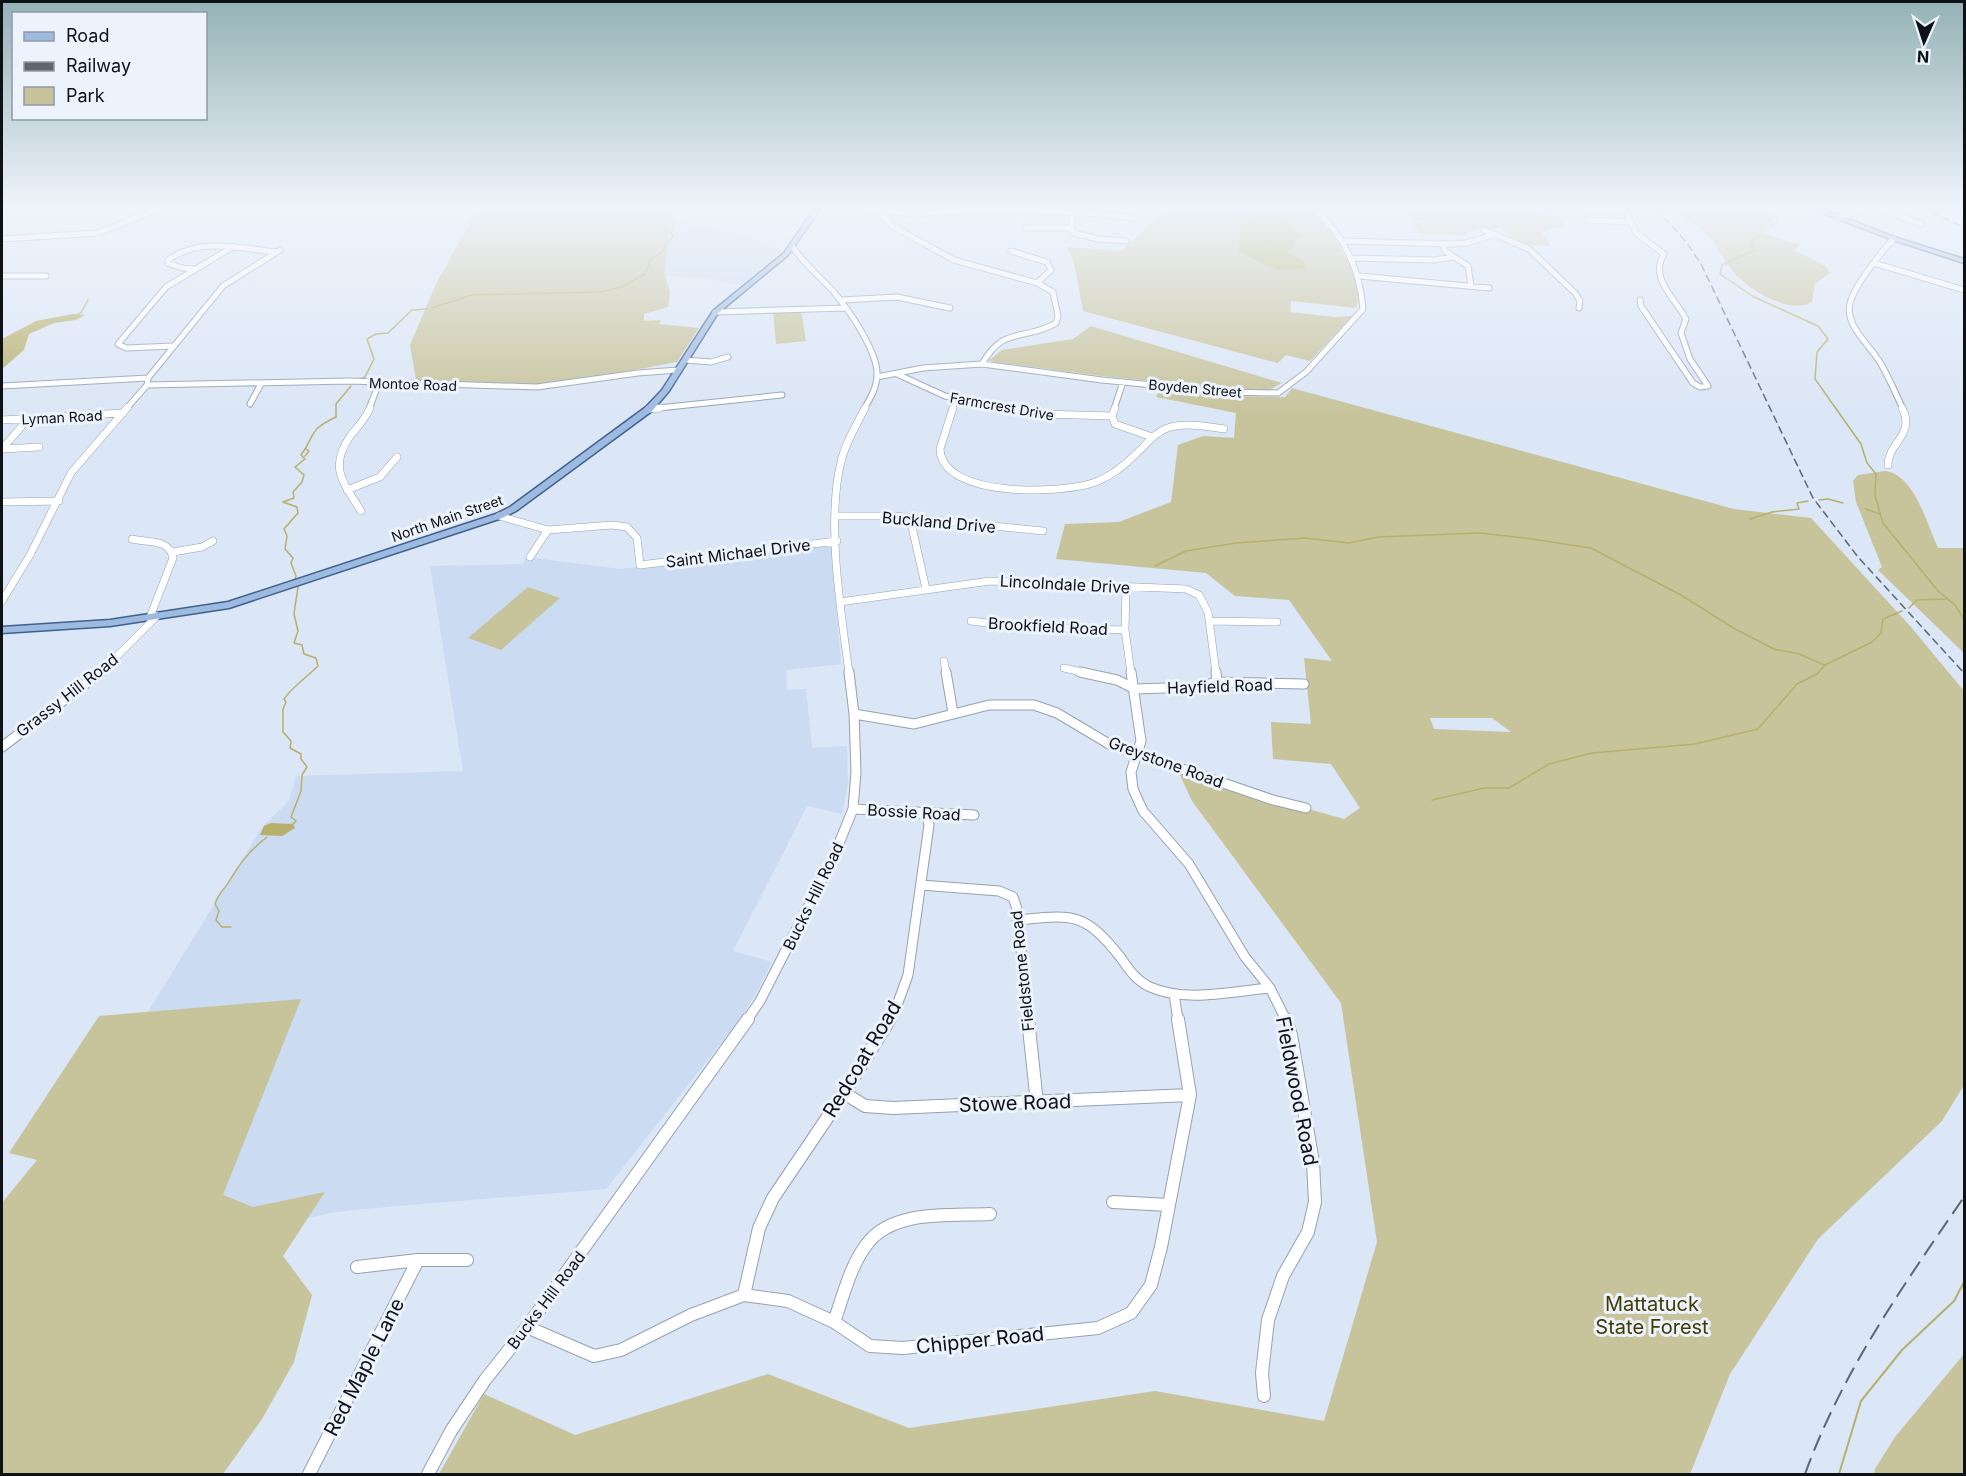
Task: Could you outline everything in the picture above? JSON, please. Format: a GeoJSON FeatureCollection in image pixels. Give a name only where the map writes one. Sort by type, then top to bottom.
{"type":"FeatureCollection","features":[{"type":"Feature","properties":{"kind":"main road","name":"North Main Street"},"geometry":{"type":"LineString","coordinates":[[2,630],[77,626],[228,605],[499,516],[513,509],[649,409],[665,391],[715,312],[758,277]]}},
{"type":"Feature","properties":{"kind":"street"},"geometry":{"type":"LineString","coordinates":[[173,346],[126,348],[118,344],[166,287],[183,277]]}},
{"type":"Feature","properties":{"kind":"street"},"geometry":{"type":"LineString","coordinates":[[2,601],[30,555],[71,473],[123,413],[173,346],[223,286],[237,277]]}},
{"type":"Feature","properties":{"kind":"street"},"geometry":{"type":"LineString","coordinates":[[817,277],[846,308],[876,359],[877,377]]}},
{"type":"Feature","properties":{"kind":"street"},"geometry":{"type":"LineString","coordinates":[[982,364],[988,351],[1000,340],[1045,330],[1056,323],[1058,316],[1053,292],[1037,284],[1012,277]]}},
{"type":"Feature","properties":{"kind":"street"},"geometry":{"type":"LineString","coordinates":[[1037,284],[1044,277]]}},
{"type":"Feature","properties":{"kind":"street","name":"Boyden Street"},"geometry":{"type":"LineString","coordinates":[[877,377],[923,368],[982,364],[1224,392],[1278,393],[1306,372],[1361,313],[1363,306],[1359,277]]}},
{"type":"Feature","properties":{"kind":"street"},"geometry":{"type":"LineString","coordinates":[[1369,277],[1489,288]]}},
{"type":"Feature","properties":{"kind":"street"},"geometry":{"type":"LineString","coordinates":[[1470,277],[1471,286]]}},
{"type":"Feature","properties":{"kind":"street"},"geometry":{"type":"LineString","coordinates":[[1558,277],[1575,293],[1580,301],[1579,308]]}},
{"type":"Feature","properties":{"kind":"street"},"geometry":{"type":"LineString","coordinates":[[1640,300],[1641,306],[1693,383],[1708,386],[1689,355],[1681,333],[1686,319],[1681,307],[1660,277]]}},
{"type":"Feature","properties":{"kind":"street"},"geometry":{"type":"LineString","coordinates":[[1865,277],[1851,300],[1850,317],[1861,339],[1880,362],[1907,417],[1907,424],[1897,445],[1888,457],[1888,465]]}},
{"type":"Feature","properties":{"kind":"street"},"geometry":{"type":"LineString","coordinates":[[1921,277],[1965,290]]}},
{"type":"Feature","properties":{"kind":"street"},"geometry":{"type":"LineString","coordinates":[[841,300],[897,297],[950,308]]}},
{"type":"Feature","properties":{"kind":"street"},"geometry":{"type":"LineString","coordinates":[[715,312],[846,308]]}},
{"type":"Feature","properties":{"kind":"street"},"geometry":{"type":"LineString","coordinates":[[1673,353],[1689,355]]}},
{"type":"Feature","properties":{"kind":"street"},"geometry":{"type":"LineString","coordinates":[[685,360],[711,362],[728,357]]}},
{"type":"Feature","properties":{"kind":"street","name":"Montoe Road"},"geometry":{"type":"LineString","coordinates":[[2,386],[147,382],[379,383],[537,387],[638,373],[678,370]]}},
{"type":"Feature","properties":{"kind":"street","name":"Farmcrest Drive"},"geometry":{"type":"LineString","coordinates":[[897,374],[936,393],[957,398],[996,403],[1043,414],[1112,416]]}},
{"type":"Feature","properties":{"kind":"street","name":"Bucks Hill Road"},"geometry":{"type":"LineString","coordinates":[[428,1474],[451,1431],[485,1380],[527,1327],[760,1001],[833,858],[854,808],[856,772],[854,714],[840,602],[835,516],[840,464],[846,444],[873,392],[877,377]]}},
{"type":"Feature","properties":{"kind":"street"},"geometry":{"type":"LineString","coordinates":[[1123,382],[1112,416],[1116,424],[1152,437]]}},
{"type":"Feature","properties":{"kind":"street"},"geometry":{"type":"LineString","coordinates":[[361,511],[339,475],[342,448],[368,412],[379,383]]}},
{"type":"Feature","properties":{"kind":"street"},"geometry":{"type":"LineString","coordinates":[[250,404],[261,384]]}},
{"type":"Feature","properties":{"kind":"street"},"geometry":{"type":"LineString","coordinates":[[649,409],[782,395]]}},
{"type":"Feature","properties":{"kind":"street"},"geometry":{"type":"LineString","coordinates":[[957,398],[940,445],[940,456],[948,467],[965,479],[984,486],[1039,490],[1095,482],[1115,472],[1162,430],[1179,426],[1224,429]]}},
{"type":"Feature","properties":{"kind":"street","name":"Lyman Road"},"geometry":{"type":"LineString","coordinates":[[2,420],[123,413]]}},
{"type":"Feature","properties":{"kind":"street"},"geometry":{"type":"LineString","coordinates":[[2,449],[28,419]]}},
{"type":"Feature","properties":{"kind":"street"},"geometry":{"type":"LineString","coordinates":[[2,449],[39,447]]}},
{"type":"Feature","properties":{"kind":"street"},"geometry":{"type":"LineString","coordinates":[[347,490],[381,477],[397,457]]}},
{"type":"Feature","properties":{"kind":"street"},"geometry":{"type":"LineString","coordinates":[[2,502],[59,501]]}},
{"type":"Feature","properties":{"kind":"street"},"geometry":{"type":"LineString","coordinates":[[499,516],[548,531],[530,557]]}},
{"type":"Feature","properties":{"kind":"street","name":"Buckland Drive"},"geometry":{"type":"LineString","coordinates":[[835,516],[910,518],[1043,531]]}},
{"type":"Feature","properties":{"kind":"street"},"geometry":{"type":"LineString","coordinates":[[910,518],[926,589]]}},
{"type":"Feature","properties":{"kind":"street","name":"Saint Michael Drive"},"geometry":{"type":"LineString","coordinates":[[548,531],[612,525],[627,527],[637,538],[640,565],[837,540]]}},
{"type":"Feature","properties":{"kind":"street"},"geometry":{"type":"LineString","coordinates":[[132,540],[161,543],[173,552],[153,616]]}},
{"type":"Feature","properties":{"kind":"street"},"geometry":{"type":"LineString","coordinates":[[173,552],[202,547],[213,541]]}},
{"type":"Feature","properties":{"kind":"street","name":"Lincolndale Drive"},"geometry":{"type":"LineString","coordinates":[[840,602],[926,589],[1013,580],[1186,589],[1198,594],[1205,604],[1210,621],[1217,682]]}},
{"type":"Feature","properties":{"kind":"street","name":"Fieldwood Road"},"geometry":{"type":"LineString","coordinates":[[1126,587],[1125,630],[1136,688],[1141,741],[1131,772],[1132,789],[1143,811],[1189,864],[1245,957],[1270,988],[1284,1012],[1291,1035],[1313,1162],[1315,1202],[1308,1232],[1283,1276],[1268,1320],[1262,1373],[1263,1396]]}},
{"type":"Feature","properties":{"kind":"street","name":"Grassy Hill Road"},"geometry":{"type":"LineString","coordinates":[[2,747],[95,678],[153,616]]}},
{"type":"Feature","properties":{"kind":"street","name":"Brookfield Road"},"geometry":{"type":"LineString","coordinates":[[971,621],[1020,627],[1125,630]]}},
{"type":"Feature","properties":{"kind":"street"},"geometry":{"type":"LineString","coordinates":[[1210,621],[1277,622]]}},
{"type":"Feature","properties":{"kind":"street"},"geometry":{"type":"LineString","coordinates":[[944,661],[953,713]]}},
{"type":"Feature","properties":{"kind":"street"},"geometry":{"type":"LineString","coordinates":[[1064,668],[1117,680],[1136,688]]}},
{"type":"Feature","properties":{"kind":"street","name":"Hayfield Road"},"geometry":{"type":"LineString","coordinates":[[1136,688],[1197,687],[1217,682],[1304,684]]}},
{"type":"Feature","properties":{"kind":"street","name":"Greystone Road"},"geometry":{"type":"LineString","coordinates":[[854,714],[914,724],[988,705],[1034,705],[1057,713],[1109,744],[1273,800],[1306,808]]}},
{"type":"Feature","properties":{"kind":"street","name":"Bossie Road"},"geometry":{"type":"LineString","coordinates":[[854,808],[974,815]]}},
{"type":"Feature","properties":{"kind":"street","name":"Redcoat Road"},"geometry":{"type":"LineString","coordinates":[[744,1295],[759,1228],[773,1198],[844,1093],[896,1008],[908,975],[929,825],[927,817],[918,812]]}},
{"type":"Feature","properties":{"kind":"street","name":"Fieldstone Road"},"geometry":{"type":"LineString","coordinates":[[921,885],[999,891],[1013,897],[1017,909],[1037,1102]]}},
{"type":"Feature","properties":{"kind":"street"},"geometry":{"type":"LineString","coordinates":[[1017,920],[1068,916],[1085,920],[1100,931],[1136,978],[1153,989],[1174,994],[1270,988]]}},
{"type":"Feature","properties":{"kind":"street","name":"Chipper Road"},"geometry":{"type":"LineString","coordinates":[[527,1327],[594,1356],[621,1350],[691,1315],[744,1295],[788,1301],[834,1322],[870,1346],[903,1348],[1098,1328],[1131,1313],[1151,1285],[1190,1095],[1174,994]]}},
{"type":"Feature","properties":{"kind":"street","name":"Stowe Road"},"geometry":{"type":"LineString","coordinates":[[844,1093],[865,1106],[893,1108],[1190,1095]]}},
{"type":"Feature","properties":{"kind":"street"},"geometry":{"type":"LineString","coordinates":[[1113,1202],[1169,1204]]}},
{"type":"Feature","properties":{"kind":"street"},"geometry":{"type":"LineString","coordinates":[[834,1322],[867,1244],[883,1228],[905,1219],[990,1214]]}},
{"type":"Feature","properties":{"kind":"street"},"geometry":{"type":"LineString","coordinates":[[357,1267],[418,1260],[467,1260]]}},
{"type":"Feature","properties":{"kind":"street","name":"Red Maple Lane"},"geometry":{"type":"LineString","coordinates":[[309,1474],[418,1260]]}},
{"type":"Feature","properties":{"kind":"shaded area"},"geometry":{"type":"Polygon","coordinates":[[[682,277],[750,277],[740,285],[682,277]]]}},
{"type":"Feature","properties":{"kind":"shaded area"},"geometry":{"type":"Polygon","coordinates":[[[73,314],[85,315],[76,320],[54,323],[29,334],[24,350],[2,369],[2,339],[36,321],[73,314]]]}},
{"type":"Feature","properties":{"kind":"shaded area"},"geometry":{"type":"Polygon","coordinates":[[[826,545],[831,547],[841,664],[786,670],[787,690],[806,689],[812,748],[847,746],[848,783],[842,814],[807,806],[733,951],[772,962],[755,995],[740,1019],[606,1189],[362,1209],[330,1213],[246,1233],[96,1096],[262,827],[289,801],[296,776],[463,771],[430,566],[523,564],[526,557],[620,569],[826,545]]]}},
{"type":"Feature","properties":{"kind":"shaded area"},"geometry":{"type":"Polygon","coordinates":[[[271,823],[293,824],[295,828],[282,836],[260,835],[264,826],[271,823]]]}},
{"type":"Feature","properties":{"kind":"green space"},"geometry":{"type":"Polygon","coordinates":[[[440,277],[666,277],[670,292],[668,307],[644,314],[644,321],[661,320],[659,324],[699,328],[677,362],[571,382],[509,386],[416,380],[410,345],[440,277]]]}},
{"type":"Feature","properties":{"kind":"green space"},"geometry":{"type":"Polygon","coordinates":[[[1077,277],[1356,277],[1360,289],[1356,308],[1291,301],[1290,312],[1335,317],[1352,316],[1310,361],[1286,355],[1278,363],[1083,311],[1077,277]]]}},
{"type":"Feature","properties":{"kind":"green space"},"geometry":{"type":"Polygon","coordinates":[[[1739,277],[1825,277],[1815,284],[1812,302],[1803,305],[1780,303],[1746,284],[1739,277]]]}},
{"type":"Feature","properties":{"kind":"green space"},"geometry":{"type":"Polygon","coordinates":[[[801,310],[806,341],[776,344],[773,311],[801,310]]]}},
{"type":"Feature","properties":{"kind":"green space"},"geometry":{"type":"Polygon","coordinates":[[[1091,326],[1282,383],[1269,390],[1228,389],[988,361],[1002,350],[1073,339],[1091,326]]]}},
{"type":"Feature","properties":{"kind":"green space","name":"Mattatuck State Forest"},"geometry":{"type":"Polygon","coordinates":[[[1161,388],[1216,396],[1285,397],[1292,388],[1734,509],[1811,518],[1911,627],[1964,691],[1964,1085],[1942,1121],[1818,1239],[1730,1374],[1690,1474],[439,1474],[484,1394],[575,1435],[768,1374],[909,1428],[1155,1391],[1324,1421],[1377,1242],[1341,1003],[1192,801],[1179,773],[1344,819],[1360,808],[1331,764],[1273,759],[1271,722],[1311,724],[1304,658],[1332,661],[1289,600],[1235,596],[1206,573],[1056,559],[1065,524],[1119,522],[1171,502],[1178,445],[1203,436],[1234,438],[1236,413],[1156,397],[1161,388]],[[1430,718],[1434,729],[1511,732],[1492,718],[1430,718]]]}},
{"type":"Feature","properties":{"kind":"green space"},"geometry":{"type":"Polygon","coordinates":[[[1885,471],[1895,474],[1912,490],[1938,548],[1964,548],[1964,653],[1878,570],[1882,567],[1856,502],[1853,481],[1858,475],[1885,471]]]}},
{"type":"Feature","properties":{"kind":"green space"},"geometry":{"type":"Polygon","coordinates":[[[528,587],[560,598],[501,650],[468,638],[528,587]]]}},
{"type":"Feature","properties":{"kind":"green space"},"geometry":{"type":"Polygon","coordinates":[[[301,999],[223,1195],[253,1207],[325,1192],[283,1256],[312,1295],[294,1362],[262,1419],[223,1474],[2,1474],[2,1203],[37,1160],[9,1153],[99,1016],[301,999]]]}},
{"type":"Feature","properties":{"kind":"green space"},"geometry":{"type":"Polygon","coordinates":[[[1964,1354],[1964,1474],[1874,1474],[1895,1437],[1964,1354]]]}},
{"type":"Feature","properties":{"kind":"waterway"},"geometry":{"type":"LineString","coordinates":[[432,308],[472,295],[600,292],[622,287],[640,277]]}},
{"type":"Feature","properties":{"kind":"waterway"},"geometry":{"type":"LineString","coordinates":[[1724,277],[1754,297],[1818,326],[1828,339],[1817,352],[1815,379],[1861,444],[1867,463],[1876,474],[1875,496],[1883,523],[1938,591],[1955,605],[1964,619]]}},
{"type":"Feature","properties":{"kind":"waterway"},"geometry":{"type":"LineString","coordinates":[[76,315],[81,313],[88,300]]}},
{"type":"Feature","properties":{"kind":"waterway"},"geometry":{"type":"LineString","coordinates":[[360,379],[365,377],[374,359],[367,339],[376,334],[388,333],[412,310],[428,309]]}},
{"type":"Feature","properties":{"kind":"waterway"},"geometry":{"type":"LineString","coordinates":[[295,580],[296,576],[291,563],[293,558],[285,549],[287,536],[284,529],[298,513],[297,507],[283,502],[294,498],[293,492],[302,482],[304,475],[295,467],[305,459],[301,455],[316,429],[336,417],[336,404],[351,386]]}},
{"type":"Feature","properties":{"kind":"waterway"},"geometry":{"type":"LineString","coordinates":[[305,456],[309,451],[306,449]]}},
{"type":"Feature","properties":{"kind":"waterway"},"geometry":{"type":"LineString","coordinates":[[1819,500],[1828,499],[1843,503]]}},
{"type":"Feature","properties":{"kind":"waterway"},"geometry":{"type":"LineString","coordinates":[[1750,519],[1772,512],[1799,509],[1797,503],[1808,501]]}},
{"type":"Feature","properties":{"kind":"waterway"},"geometry":{"type":"LineString","coordinates":[[1866,509],[1880,514]]}},
{"type":"Feature","properties":{"kind":"waterway"},"geometry":{"type":"LineString","coordinates":[[1155,566],[1186,551],[1236,543],[1305,538],[1349,543],[1378,537],[1480,533],[1525,538],[1591,548],[1681,595],[1735,629],[1774,649],[1799,654],[1825,665]]}},
{"type":"Feature","properties":{"kind":"waterway"},"geometry":{"type":"LineString","coordinates":[[293,824],[296,821],[291,817],[301,791],[302,775],[307,767],[301,759],[301,754],[290,748],[291,741],[283,732],[283,709],[286,702],[284,699],[318,666],[316,658],[304,654],[302,645],[294,643],[298,631],[294,614],[298,587]]}},
{"type":"Feature","properties":{"kind":"waterway"},"geometry":{"type":"LineString","coordinates":[[1909,608],[1917,600],[1946,599]]}},
{"type":"Feature","properties":{"kind":"waterway"},"geometry":{"type":"LineString","coordinates":[[1825,665],[1872,642],[1881,633],[1883,619],[1902,611]]}},
{"type":"Feature","properties":{"kind":"waterway"},"geometry":{"type":"LineString","coordinates":[[1432,800],[1484,788],[1509,788],[1549,764],[1592,753],[1695,744],[1758,729],[1797,684],[1817,674],[1825,665]]}},
{"type":"Feature","properties":{"kind":"waterway"},"geometry":{"type":"LineString","coordinates":[[231,927],[222,927],[216,920],[219,911],[215,904],[216,900],[246,857],[267,837]]}},
{"type":"Feature","properties":{"kind":"waterway"},"geometry":{"type":"LineString","coordinates":[[1839,1474],[1861,1401],[1902,1350],[1954,1301],[1964,1282]]}},
{"type":"Feature","properties":{"kind":"railway"},"geometry":{"type":"LineString","coordinates":[[1707,277],[1813,498],[1858,557],[1964,673]]}},
{"type":"Feature","properties":{"kind":"railway"},"geometry":{"type":"LineString","coordinates":[[1805,1474],[1820,1436],[1855,1365],[1964,1197]]}}]}
